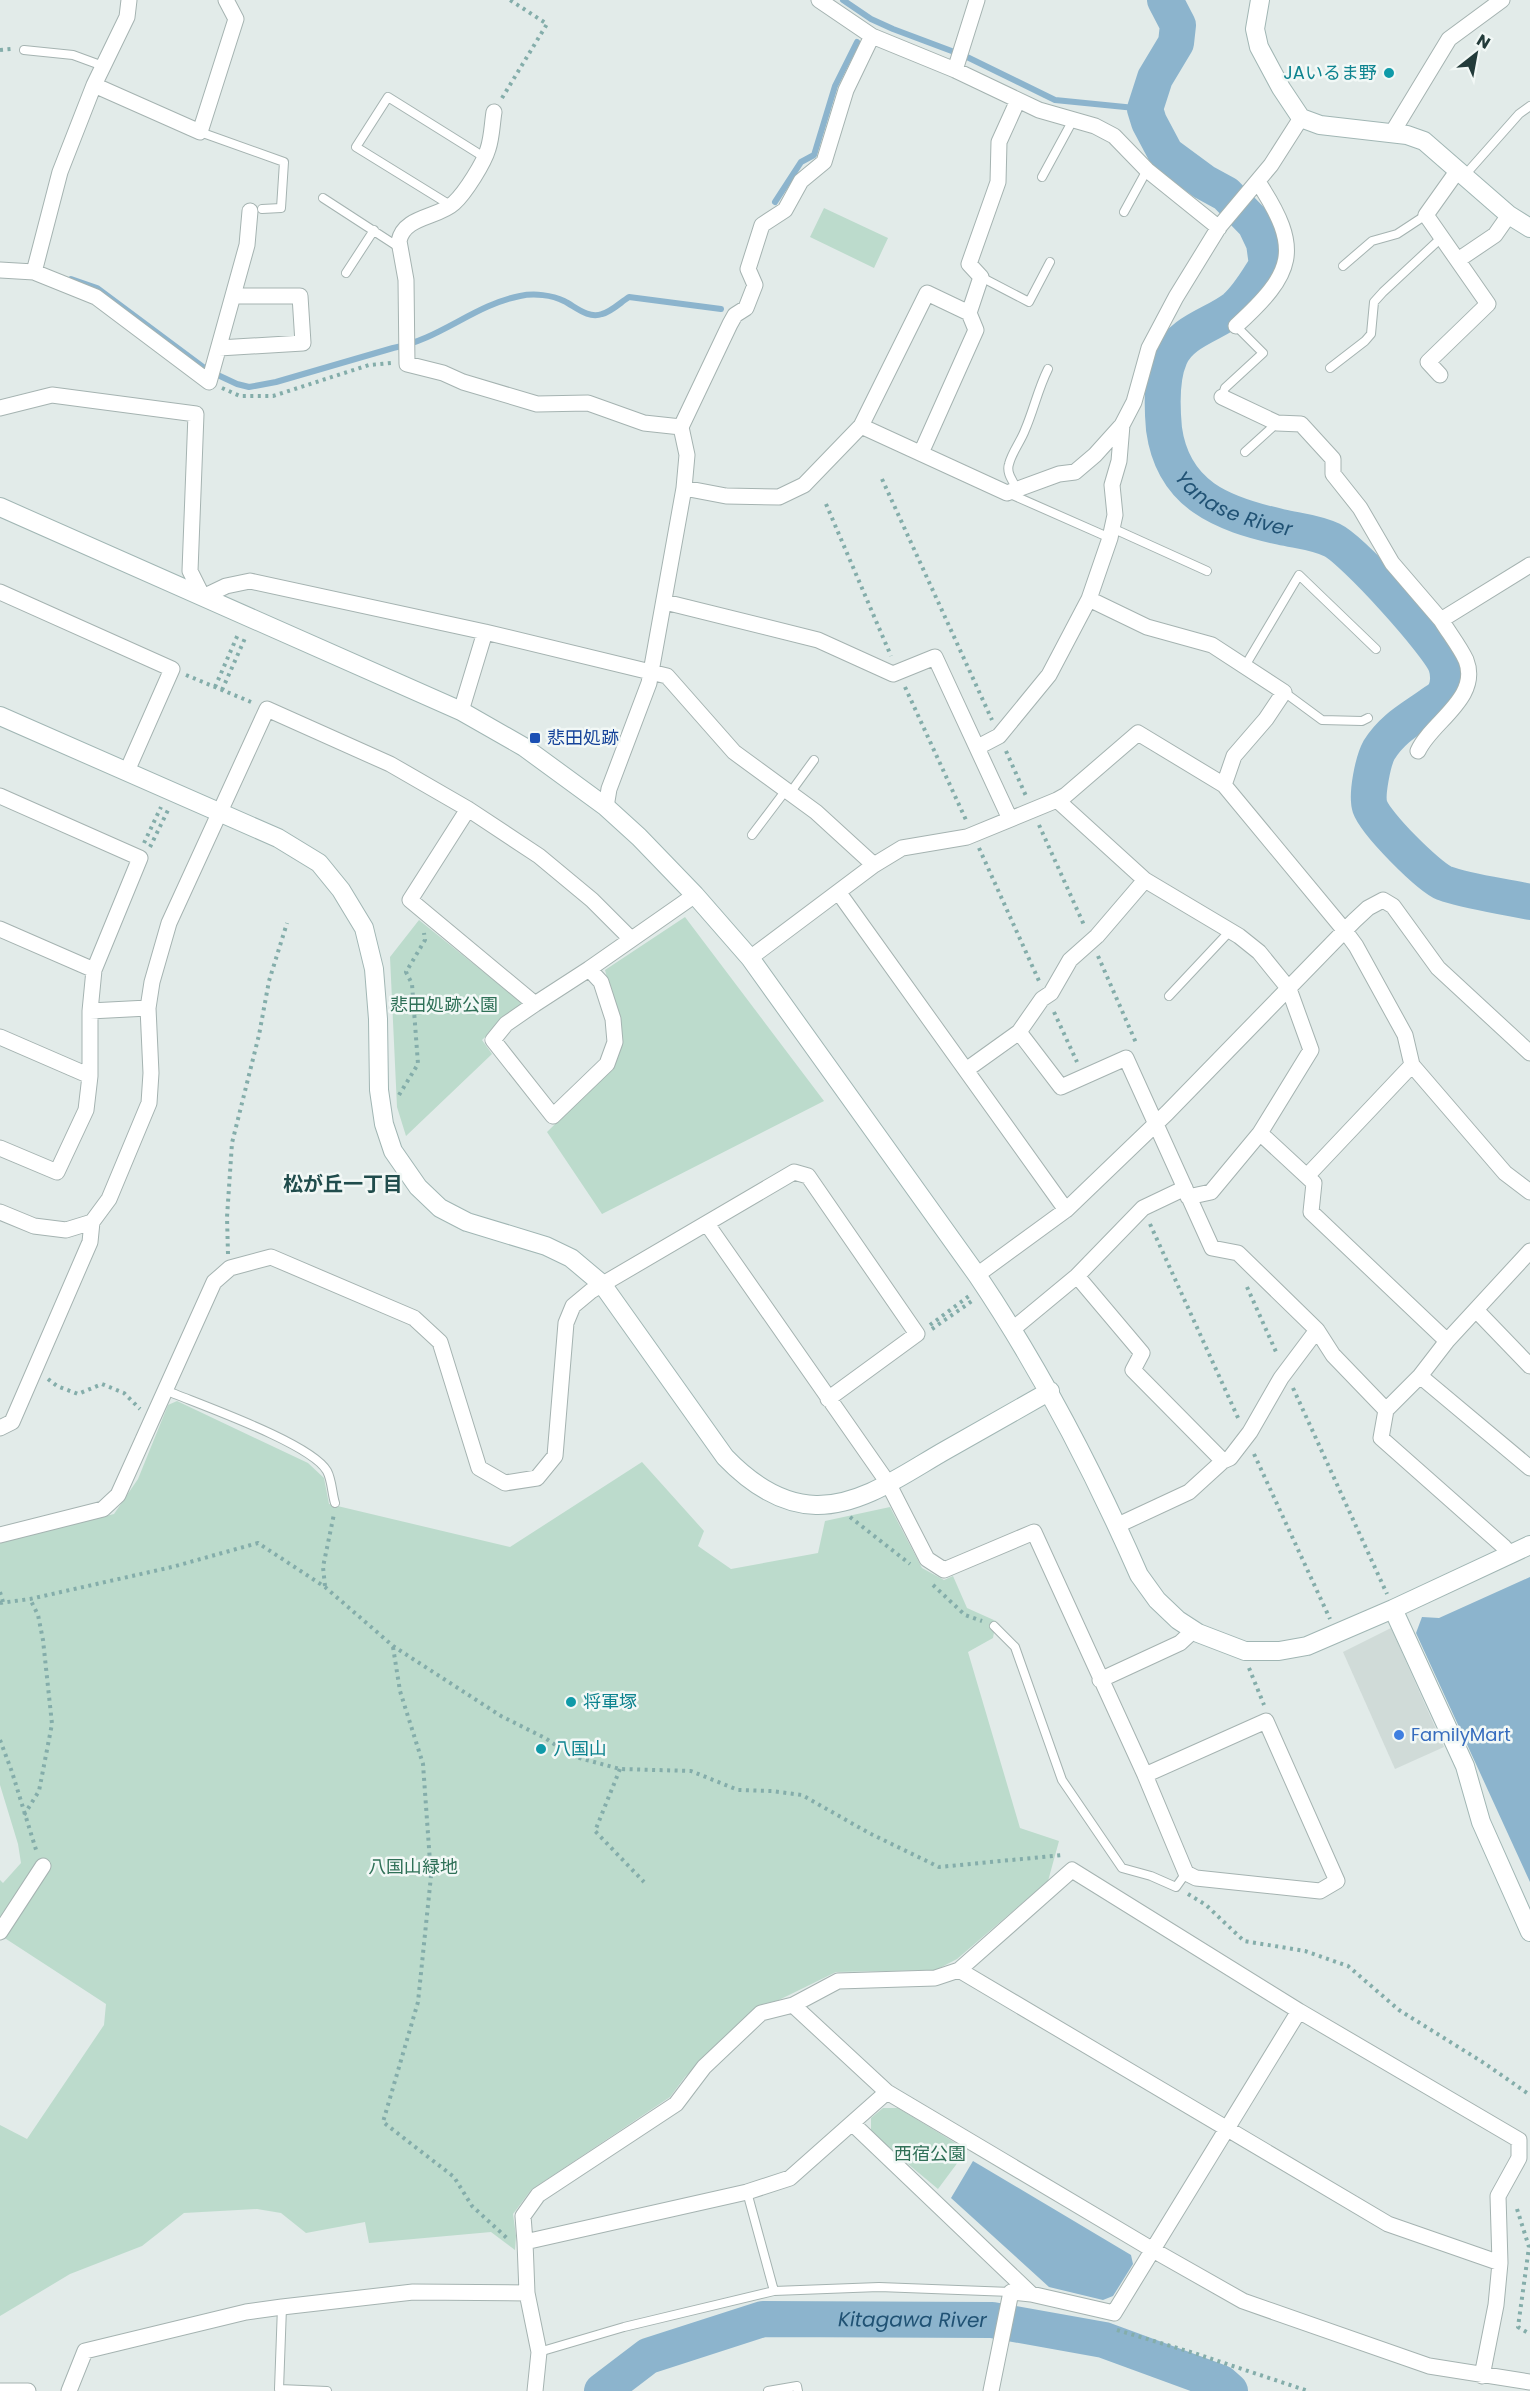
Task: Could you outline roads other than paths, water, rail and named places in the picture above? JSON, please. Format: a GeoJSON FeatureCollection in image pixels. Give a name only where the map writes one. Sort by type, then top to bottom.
{"type":"FeatureCollection","features":[{"type":"Feature","properties":{"kind":"street"},"geometry":{"type":"LineString","coordinates":[[34,272],[60,172],[94,85],[127,17],[129,0]]}},
{"type":"Feature","properties":{"kind":"street"},"geometry":{"type":"LineString","coordinates":[[94,85],[200,132],[236,19],[226,0]]}},
{"type":"Feature","properties":{"kind":"street"},"geometry":{"type":"LineString","coordinates":[[819,0],[872,36],[959,60],[1018,100],[1039,110],[1095,126],[1114,136],[1147,171],[1219,227]]}},
{"type":"Feature","properties":{"kind":"street"},"geometry":{"type":"LineString","coordinates":[[959,60],[977,0]]}},
{"type":"Feature","properties":{"kind":"street"},"geometry":{"type":"LineString","coordinates":[[1260,0],[1255,29],[1259,47],[1281,88],[1301,118],[1320,125],[1407,135],[1424,141],[1509,215],[1530,228]]}},
{"type":"Feature","properties":{"kind":"street"},"geometry":{"type":"LineString","coordinates":[[1392,133],[1449,39],[1502,0]]}},
{"type":"Feature","properties":{"kind":"street"},"geometry":{"type":"LineString","coordinates":[[606,807],[609,789],[649,683],[684,488],[687,455],[681,427],[730,324],[735,315],[746,308],[755,285],[748,269],[762,225],[785,210],[801,181],[824,162],[846,90],[872,36]]}},
{"type":"Feature","properties":{"kind":"street"},"geometry":{"type":"LineString","coordinates":[[921,453],[976,330],[969,313],[981,277],[969,264],[998,182],[999,142],[1018,100]]}},
{"type":"Feature","properties":{"kind":"street"},"geometry":{"type":"LineString","coordinates":[[494,112],[488,149],[461,196],[451,206],[409,225],[400,235],[406,280],[407,364],[443,373],[463,382],[537,404],[588,403],[644,423],[681,427]]}},
{"type":"Feature","properties":{"kind":"street"},"geometry":{"type":"LineString","coordinates":[[861,426],[1012,491],[1059,474],[1075,472],[1095,455],[1122,425],[1134,402],[1149,348],[1176,297],[1219,227],[1286,145],[1301,118]]}},
{"type":"Feature","properties":{"kind":"street"},"geometry":{"type":"LineString","coordinates":[[1440,375],[1428,362],[1488,304],[1458,260],[1440,239],[1426,215],[1462,172]]}},
{"type":"Feature","properties":{"kind":"street"},"geometry":{"type":"LineString","coordinates":[[1236,326],[1261,304],[1280,278],[1288,255],[1287,241],[1271,202],[1258,182]]}},
{"type":"Feature","properties":{"kind":"street"},"geometry":{"type":"LineString","coordinates":[[0,270],[34,272],[96,297],[209,382],[256,210]]}},
{"type":"Feature","properties":{"kind":"street"},"geometry":{"type":"LineString","coordinates":[[1458,260],[1495,235],[1509,215]]}},
{"type":"Feature","properties":{"kind":"street"},"geometry":{"type":"LineString","coordinates":[[684,488],[726,496],[779,497],[804,485],[861,426],[927,293],[969,313]]}},
{"type":"Feature","properties":{"kind":"street"},"geometry":{"type":"LineString","coordinates":[[219,348],[303,343],[300,296],[234,296]]}},
{"type":"Feature","properties":{"kind":"street"},"geometry":{"type":"LineString","coordinates":[[0,408],[52,395],[196,414],[190,571],[203,597]]}},
{"type":"Feature","properties":{"kind":"street"},"geometry":{"type":"LineString","coordinates":[[1222,397],[1277,423],[1301,424],[1332,459],[1333,474],[1360,508],[1392,563],[1441,620],[1466,661],[1469,675],[1460,700],[1428,733],[1418,752]]}},
{"type":"Feature","properties":{"kind":"street"},"geometry":{"type":"LineString","coordinates":[[978,747],[999,736],[1049,675],[1089,599],[1115,515],[1112,485],[1119,460],[1122,425]]}},
{"type":"Feature","properties":{"kind":"street"},"geometry":{"type":"LineString","coordinates":[[0,507],[461,711],[524,747],[606,807],[639,837],[695,895],[750,958],[977,1275],[1050,1391],[1138,1575],[1157,1600],[1178,1620],[1228,1646],[1245,1651],[1279,1651],[1307,1646],[1530,1545]]}},
{"type":"Feature","properties":{"kind":"street"},"geometry":{"type":"LineString","coordinates":[[1441,620],[1530,565]]}},
{"type":"Feature","properties":{"kind":"street"},"geometry":{"type":"LineString","coordinates":[[203,597],[226,586],[250,581],[484,632],[667,676],[734,752],[816,812],[874,865]]}},
{"type":"Feature","properties":{"kind":"street"},"geometry":{"type":"LineString","coordinates":[[0,592],[172,669],[127,771]]}},
{"type":"Feature","properties":{"kind":"street"},"geometry":{"type":"LineString","coordinates":[[1089,599],[1147,627],[1212,645],[1284,692],[1266,719],[1234,756],[1224,785]]}},
{"type":"Feature","properties":{"kind":"street"},"geometry":{"type":"LineString","coordinates":[[664,602],[818,640],[893,674],[935,657],[1010,819]]}},
{"type":"Feature","properties":{"kind":"street"},"geometry":{"type":"LineString","coordinates":[[461,711],[484,632]]}},
{"type":"Feature","properties":{"kind":"street"},"geometry":{"type":"LineString","coordinates":[[0,1428],[12,1422],[90,1242],[92,1222],[108,1199],[149,1103],[151,1073],[148,1008],[152,982],[170,923],[267,709],[390,764],[468,809],[539,856],[592,900],[631,939]]}},
{"type":"Feature","properties":{"kind":"street"},"geometry":{"type":"LineString","coordinates":[[0,716],[278,838],[319,863],[341,890],[364,928],[374,969],[378,1019],[378,1090],[384,1124],[393,1152],[418,1187],[440,1208],[467,1222],[546,1246],[571,1258],[602,1284],[725,1457],[743,1475],[761,1488],[785,1499],[815,1505],[846,1501],[888,1483],[1050,1391]]}},
{"type":"Feature","properties":{"kind":"street"},"geometry":{"type":"LineString","coordinates":[[750,958],[874,865],[902,848],[973,835],[1057,800],[1066,795],[1138,733],[1224,785],[1356,946],[1405,1035],[1412,1065],[1505,1173],[1530,1192]]}},
{"type":"Feature","properties":{"kind":"street"},"geometry":{"type":"LineString","coordinates":[[0,796],[140,858],[94,970],[90,1011],[90,1076],[86,1110],[57,1172],[0,1148]]}},
{"type":"Feature","properties":{"kind":"street"},"geometry":{"type":"LineString","coordinates":[[1013,1329],[1077,1276],[1143,1209],[1187,1192],[1211,1192],[1260,1133],[1311,1050],[1289,989],[1259,952],[1230,931],[1145,880],[1057,800]]}},
{"type":"Feature","properties":{"kind":"street"},"geometry":{"type":"LineString","coordinates":[[468,809],[410,900],[535,1004]]}},
{"type":"Feature","properties":{"kind":"street"},"geometry":{"type":"LineString","coordinates":[[966,1070],[1019,1032],[1042,999],[1051,993],[1070,960],[1096,936],[1145,880]]}},
{"type":"Feature","properties":{"kind":"street"},"geometry":{"type":"LineString","coordinates":[[839,893],[1066,1210]]}},
{"type":"Feature","properties":{"kind":"street"},"geometry":{"type":"LineString","coordinates":[[590,969],[601,982],[613,1019],[615,1042],[607,1064],[553,1116],[493,1040],[506,1024],[590,969],[695,895]]}},
{"type":"Feature","properties":{"kind":"street"},"geometry":{"type":"LineString","coordinates":[[977,1275],[1066,1210],[1156,1125],[1368,908],[1383,900],[1393,906],[1438,968],[1530,1053]]}},
{"type":"Feature","properties":{"kind":"street"},"geometry":{"type":"LineString","coordinates":[[0,929],[94,970]]}},
{"type":"Feature","properties":{"kind":"street"},"geometry":{"type":"LineString","coordinates":[[90,1011],[148,1008]]}},
{"type":"Feature","properties":{"kind":"street"},"geometry":{"type":"LineString","coordinates":[[1019,1032],[1061,1087],[1126,1058],[1212,1248],[1238,1253],[1317,1330],[1333,1354],[1386,1410]]}},
{"type":"Feature","properties":{"kind":"street"},"geometry":{"type":"LineString","coordinates":[[0,1036],[90,1076]]}},
{"type":"Feature","properties":{"kind":"street"},"geometry":{"type":"LineString","coordinates":[[1308,1176],[1412,1065]]}},
{"type":"Feature","properties":{"kind":"street"},"geometry":{"type":"LineString","coordinates":[[1260,1133],[1314,1182],[1311,1212],[1447,1341]]}},
{"type":"Feature","properties":{"kind":"street"},"geometry":{"type":"LineString","coordinates":[[0,1535],[103,1509],[118,1495],[214,1282],[230,1268],[271,1257],[414,1318],[440,1342],[479,1468],[505,1484],[537,1478],[555,1456],[566,1323],[573,1306],[602,1284],[794,1172],[808,1176],[917,1334],[828,1399]]}},
{"type":"Feature","properties":{"kind":"street"},"geometry":{"type":"LineString","coordinates":[[0,1212],[34,1226],[66,1230],[92,1222]]}},
{"type":"Feature","properties":{"kind":"street"},"geometry":{"type":"LineString","coordinates":[[707,1224],[888,1483],[927,1560],[944,1570],[1034,1532],[1145,1775],[1186,1873],[1196,1878],[1320,1890],[1337,1881],[1266,1721],[1145,1775]]}},
{"type":"Feature","properties":{"kind":"street"},"geometry":{"type":"LineString","coordinates":[[1511,1555],[1381,1438],[1386,1410],[1420,1376],[1447,1341],[1530,1251]]}},
{"type":"Feature","properties":{"kind":"street"},"geometry":{"type":"LineString","coordinates":[[1077,1276],[1142,1353],[1133,1370],[1223,1461]]}},
{"type":"Feature","properties":{"kind":"street"},"geometry":{"type":"LineString","coordinates":[[1476,1310],[1530,1366]]}},
{"type":"Feature","properties":{"kind":"street"},"geometry":{"type":"LineString","coordinates":[[1116,1526],[1189,1492],[1223,1461],[1230,1458],[1251,1431],[1281,1378],[1317,1330]]}},
{"type":"Feature","properties":{"kind":"street"},"geometry":{"type":"LineString","coordinates":[[1420,1376],[1530,1468]]}},
{"type":"Feature","properties":{"kind":"street"},"geometry":{"type":"LineString","coordinates":[[1393,1609],[1465,1766],[1481,1822],[1530,1932]]}},
{"type":"Feature","properties":{"kind":"street"},"geometry":{"type":"LineString","coordinates":[[1100,1680],[1180,1643],[1194,1630]]}},
{"type":"Feature","properties":{"kind":"street"},"geometry":{"type":"LineString","coordinates":[[0,1932],[43,1866]]}},
{"type":"Feature","properties":{"kind":"street"},"geometry":{"type":"LineString","coordinates":[[535,2391],[539,2352],[527,2293],[523,2216],[538,2195],[676,2104],[704,2067],[761,2013],[793,2005],[838,1981],[935,1978],[959,1970],[1072,1870],[1299,2011],[1519,2140],[1519,2158],[1498,2196],[1500,2263],[1496,2305],[1482,2376]]}},
{"type":"Feature","properties":{"kind":"street"},"geometry":{"type":"LineString","coordinates":[[959,1970],[1388,2224],[1500,2263]]}},
{"type":"Feature","properties":{"kind":"street"},"geometry":{"type":"LineString","coordinates":[[793,2005],[887,2092],[1243,2301],[1429,2366],[1530,2382]]}},
{"type":"Feature","properties":{"kind":"street"},"geometry":{"type":"LineString","coordinates":[[991,2391],[1010,2299],[1031,2294],[1114,2313],[1299,2011]]}},
{"type":"Feature","properties":{"kind":"street"},"geometry":{"type":"LineString","coordinates":[[525,2242],[747,2192],[790,2178],[887,2092]]}},
{"type":"Feature","properties":{"kind":"street"},"geometry":{"type":"LineString","coordinates":[[853,2124],[1031,2294]]}},
{"type":"Feature","properties":{"kind":"street"},"geometry":{"type":"LineString","coordinates":[[69,2391],[85,2351],[246,2312],[413,2292],[527,2293]]}},
{"type":"Feature","properties":{"kind":"street"},"geometry":{"type":"LineString","coordinates":[[0,2391],[28,2391]]}},
{"type":"Feature","properties":{"kind":"lane"},"geometry":{"type":"LineString","coordinates":[[24,50],[73,55],[103,66]]}},
{"type":"Feature","properties":{"kind":"lane"},"geometry":{"type":"LineString","coordinates":[[451,206],[356,147],[388,97],[484,157]]}},
{"type":"Feature","properties":{"kind":"lane"},"geometry":{"type":"LineString","coordinates":[[1462,172],[1519,114],[1530,106]]}},
{"type":"Feature","properties":{"kind":"lane"},"geometry":{"type":"LineString","coordinates":[[1042,177],[1073,120]]}},
{"type":"Feature","properties":{"kind":"lane"},"geometry":{"type":"LineString","coordinates":[[200,132],[284,162],[281,208],[256,210]]}},
{"type":"Feature","properties":{"kind":"lane"},"geometry":{"type":"LineString","coordinates":[[1124,212],[1147,171]]}},
{"type":"Feature","properties":{"kind":"lane"},"geometry":{"type":"LineString","coordinates":[[323,198],[400,248]]}},
{"type":"Feature","properties":{"kind":"lane"},"geometry":{"type":"LineString","coordinates":[[1343,266],[1372,241],[1397,234],[1426,215]]}},
{"type":"Feature","properties":{"kind":"lane"},"geometry":{"type":"LineString","coordinates":[[346,273],[374,230]]}},
{"type":"Feature","properties":{"kind":"lane"},"geometry":{"type":"LineString","coordinates":[[1330,368],[1371,333],[1374,302],[1440,239]]}},
{"type":"Feature","properties":{"kind":"lane"},"geometry":{"type":"LineString","coordinates":[[981,277],[1029,302],[1050,262]]}},
{"type":"Feature","properties":{"kind":"lane"},"geometry":{"type":"LineString","coordinates":[[1222,397],[1225,388],[1263,353],[1236,326]]}},
{"type":"Feature","properties":{"kind":"lane"},"geometry":{"type":"LineString","coordinates":[[1048,369],[1038,388],[1032,415],[1008,464],[1012,491],[1208,571]]}},
{"type":"Feature","properties":{"kind":"lane"},"geometry":{"type":"LineString","coordinates":[[1245,452],[1277,423]]}},
{"type":"Feature","properties":{"kind":"lane"},"geometry":{"type":"LineString","coordinates":[[1245,666],[1299,575],[1376,649]]}},
{"type":"Feature","properties":{"kind":"lane"},"geometry":{"type":"LineString","coordinates":[[1284,692],[1322,720],[1362,721],[1368,718]]}},
{"type":"Feature","properties":{"kind":"lane"},"geometry":{"type":"LineString","coordinates":[[752,835],[814,760]]}},
{"type":"Feature","properties":{"kind":"lane"},"geometry":{"type":"LineString","coordinates":[[1168,996],[1230,931]]}},
{"type":"Feature","properties":{"kind":"lane"},"geometry":{"type":"LineString","coordinates":[[165,1390],[274,1436],[312,1455],[327,1472],[335,1503]]}},
{"type":"Feature","properties":{"kind":"lane"},"geometry":{"type":"LineString","coordinates":[[994,1626],[1015,1647],[1062,1780],[1122,1868],[1151,1876],[1176,1887],[1186,1873]]}},
{"type":"Feature","properties":{"kind":"lane"},"geometry":{"type":"LineString","coordinates":[[747,2192],[774,2291]]}},
{"type":"Feature","properties":{"kind":"lane"},"geometry":{"type":"LineString","coordinates":[[539,2352],[624,2327],[774,2291],[879,2287],[1010,2299]]}},
{"type":"Feature","properties":{"kind":"lane"},"geometry":{"type":"LineString","coordinates":[[282,2307],[279,2389],[327,2391]]}},
{"type":"Feature","properties":{"kind":"lane"},"geometry":{"type":"LineString","coordinates":[[768,2391],[797,2386],[798,2391]]}},
{"type":"Feature","properties":{"kind":"water"},"geometry":{"type":"Polygon","coordinates":[[[1530,1577],[1530,1882],[1416,1633],[1422,1617],[1439,1618],[1530,1577]]]}},
{"type":"Feature","properties":{"kind":"water"},"geometry":{"type":"Polygon","coordinates":[[[973,2161],[1131,2255],[1133,2264],[1113,2296],[1103,2300],[1049,2287],[951,2198],[973,2161]]]}},
{"type":"Feature","properties":{"kind":"waterway"},"geometry":{"type":"LineString","coordinates":[[843,0],[871,19],[965,56],[1055,100],[1145,109]]}},
{"type":"Feature","properties":{"kind":"waterway","name":"Yanase River"},"geometry":{"type":"LineString","coordinates":[[1165,0],[1178,25],[1176,43],[1155,78],[1145,109],[1149,122],[1166,154],[1204,182],[1226,194],[1255,224],[1264,243],[1267,265],[1240,304],[1227,314],[1190,334],[1175,348],[1170,357],[1165,374],[1163,402],[1164,429],[1169,452],[1189,486],[1220,508],[1259,522],[1319,535],[1343,547],[1375,578],[1428,638],[1446,665],[1447,687],[1442,697],[1395,731],[1379,750],[1371,778],[1370,807],[1403,849],[1444,883],[1530,902]]}},
{"type":"Feature","properties":{"kind":"waterway"},"geometry":{"type":"LineString","coordinates":[[775,202],[801,162],[814,155],[835,86],[857,42]]}},
{"type":"Feature","properties":{"kind":"waterway"},"geometry":{"type":"LineString","coordinates":[[71,279],[97,288],[207,370],[249,387],[276,382],[410,344],[503,300],[525,295],[554,297],[592,315],[605,313],[629,297],[721,309]]}},
{"type":"Feature","properties":{"kind":"waterway","name":"Kitagawa River"},"geometry":{"type":"LineString","coordinates":[[602,2391],[648,2356],[763,2319],[992,2320],[1104,2340],[1221,2383],[1230,2391]]}},
{"type":"Feature","properties":{"kind":"place","name":"JAいるま野"},"geometry":{"type":"Point","coordinates":[1389,73]}},
{"type":"Feature","properties":{"kind":"place","name":"悲田処跡"},"geometry":{"type":"Point","coordinates":[535,738]}},
{"type":"Feature","properties":{"kind":"place","name":"将軍塚"},"geometry":{"type":"Point","coordinates":[571,1702]}},
{"type":"Feature","properties":{"kind":"place","name":"FamilyMart"},"geometry":{"type":"Point","coordinates":[1399,1735]}},
{"type":"Feature","properties":{"kind":"place","name":"八国山"},"geometry":{"type":"Point","coordinates":[541,1749]}},
{"type":"Feature","properties":{"kind":"district","name":"松が丘一丁目"},"geometry":{"type":"Point","coordinates":[343,1184]}},
{"type":"Feature","properties":{"kind":"park label","name":"悲田処跡公園"},"geometry":{"type":"Point","coordinates":[444,1005]}},
{"type":"Feature","properties":{"kind":"park label","name":"八国山緑地"},"geometry":{"type":"Point","coordinates":[413,1867]}},
{"type":"Feature","properties":{"kind":"park label","name":"西宿公園"},"geometry":{"type":"Point","coordinates":[930,2154]}}]}
